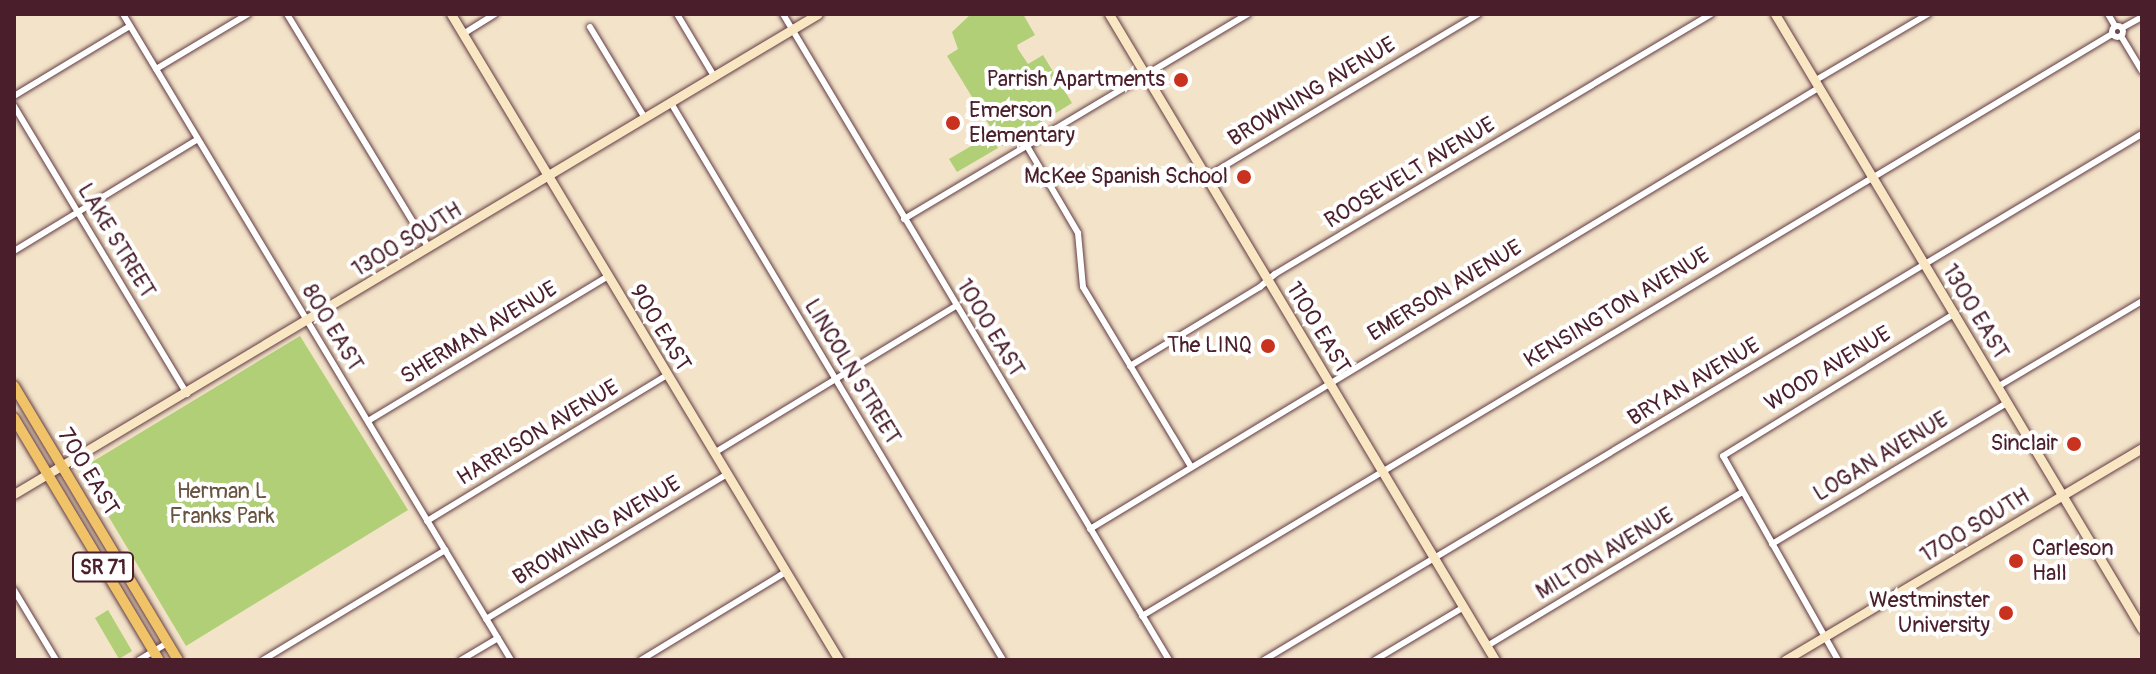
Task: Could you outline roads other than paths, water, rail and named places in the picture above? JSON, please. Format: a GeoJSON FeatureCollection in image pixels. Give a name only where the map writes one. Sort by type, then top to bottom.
{"type":"FeatureCollection","features":[{"type":"Feature","properties":{"kind":"main road","name":"700 EAST"},"geometry":{"type":"LineString","coordinates":[[14,386],[178,660]]}},
{"type":"Feature","properties":{"kind":"main road","name":"700 EAST"},"geometry":{"type":"LineString","coordinates":[[14,418],[156,656]]}},
{"type":"Feature","properties":{"kind":"street","name":"800 EAST"},"geometry":{"type":"LineString","coordinates":[[123,14],[511,660]]}},
{"type":"Feature","properties":{"kind":"street"},"geometry":{"type":"LineString","coordinates":[[156,69],[248,14]]}},
{"type":"Feature","properties":{"kind":"street"},"geometry":{"type":"LineString","coordinates":[[287,14],[428,248]]}},
{"type":"Feature","properties":{"kind":"street","name":"900 EAST"},"geometry":{"type":"LineString","coordinates":[[451,14],[839,660]]}},
{"type":"Feature","properties":{"kind":"street"},"geometry":{"type":"LineString","coordinates":[[463,34],[495,14]]}},
{"type":"Feature","properties":{"kind":"street"},"geometry":{"type":"LineString","coordinates":[[677,14],[715,76]]}},
{"type":"Feature","properties":{"kind":"street","name":"1000 EAST"},"geometry":{"type":"LineString","coordinates":[[783,14],[1166,659]]}},
{"type":"Feature","properties":{"kind":"street","name":"1300 SOUTH"},"geometry":{"type":"LineString","coordinates":[[14,494],[187,394],[818,14]]}},
{"type":"Feature","properties":{"kind":"street","name":"1100 EAST"},"geometry":{"type":"LineString","coordinates":[[1109,14],[1495,660]]}},
{"type":"Feature","properties":{"kind":"street"},"geometry":{"type":"LineString","coordinates":[[904,219],[1248,14]]}},
{"type":"Feature","properties":{"kind":"street","name":"BROWNING AVENUE"},"geometry":{"type":"LineString","coordinates":[[1206,177],[1478,14]]}},
{"type":"Feature","properties":{"kind":"street","name":"ROOSEVELT AVENUE"},"geometry":{"type":"LineString","coordinates":[[1130,366],[1711,14]]}},
{"type":"Feature","properties":{"kind":"street","name":"1300 EAST"},"geometry":{"type":"LineString","coordinates":[[1775,14],[2142,629]]}},
{"type":"Feature","properties":{"kind":"street","name":"EMERSON AVENUE"},"geometry":{"type":"LineString","coordinates":[[1090,529],[1928,14]]}},
{"type":"Feature","properties":{"kind":"street"},"geometry":{"type":"LineString","coordinates":[[2108,14],[2142,71]]}},
{"type":"Feature","properties":{"kind":"street","name":"KENSINGTON AVENUE"},"geometry":{"type":"LineString","coordinates":[[1142,616],[2142,17]]}},
{"type":"Feature","properties":{"kind":"street"},"geometry":{"type":"LineString","coordinates":[[14,96],[130,26]]}},
{"type":"Feature","properties":{"kind":"street"},"geometry":{"type":"LineString","coordinates":[[590,27],[645,118]]}},
{"type":"Feature","properties":{"kind":"street","name":"LINCOLN STREET"},"geometry":{"type":"LineString","coordinates":[[671,103],[1003,660]]}},
{"type":"Feature","properties":{"kind":"street","name":"LAKE STREET"},"geometry":{"type":"LineString","coordinates":[[14,106],[187,394]]}},
{"type":"Feature","properties":{"kind":"street","name":"BRYAN AVENUE"},"geometry":{"type":"LineString","coordinates":[[1264,660],[2142,134]]}},
{"type":"Feature","properties":{"kind":"street"},"geometry":{"type":"LineString","coordinates":[[14,251],[198,139]]}},
{"type":"Feature","properties":{"kind":"street"},"geometry":{"type":"LineString","coordinates":[[1027,146],[1078,233],[1082,283],[1191,467]]}},
{"type":"Feature","properties":{"kind":"street","name":"SHERMAN AVENUE"},"geometry":{"type":"LineString","coordinates":[[368,421],[608,276]]}},
{"type":"Feature","properties":{"kind":"street"},"geometry":{"type":"LineString","coordinates":[[1999,386],[2142,301]]}},
{"type":"Feature","properties":{"kind":"street"},"geometry":{"type":"LineString","coordinates":[[714,453],[956,306]]}},
{"type":"Feature","properties":{"kind":"street","name":"WOOD AVENUE"},"geometry":{"type":"LineString","coordinates":[[1741,493],[1723,459],[1727,451],[1955,313]]}},
{"type":"Feature","properties":{"kind":"street","name":"HARRISON AVENUE"},"geometry":{"type":"LineString","coordinates":[[427,521],[667,375]]}},
{"type":"Feature","properties":{"kind":"street","name":"LOGAN AVENUE"},"geometry":{"type":"LineString","coordinates":[[1772,544],[2008,402]]}},
{"type":"Feature","properties":{"kind":"street","name":"1700 SOUTH"},"geometry":{"type":"LineString","coordinates":[[1785,660],[2142,448]]}},
{"type":"Feature","properties":{"kind":"street","name":"BROWNING AVENUE"},"geometry":{"type":"LineString","coordinates":[[486,619],[727,474]]}},
{"type":"Feature","properties":{"kind":"street"},"geometry":{"type":"LineString","coordinates":[[1741,493],[1838,660]]}},
{"type":"Feature","properties":{"kind":"street","name":"MILTON AVENUE"},"geometry":{"type":"LineString","coordinates":[[1487,646],[1741,493]]}},
{"type":"Feature","properties":{"kind":"street"},"geometry":{"type":"LineString","coordinates":[[263,660],[445,550]]}},
{"type":"Feature","properties":{"kind":"street"},"geometry":{"type":"LineString","coordinates":[[641,660],[786,572]]}},
{"type":"Feature","properties":{"kind":"street"},"geometry":{"type":"LineString","coordinates":[[14,590],[56,660]]}},
{"type":"Feature","properties":{"kind":"street"},"geometry":{"type":"LineString","coordinates":[[1375,660],[1464,607]]}},
{"type":"Feature","properties":{"kind":"street"},"geometry":{"type":"LineString","coordinates":[[461,660],[498,638]]}},
{"type":"Feature","properties":{"kind":"street"},"geometry":{"type":"LineString","coordinates":[[139,660],[156,656],[167,643]]}},
{"type":"Feature","properties":{"kind":"place","name":"Parrish Apartments"},"geometry":{"type":"Point","coordinates":[1181,80]}},
{"type":"Feature","properties":{"kind":"place","name":"Emerson Elementary"},"geometry":{"type":"Point","coordinates":[953,123]}},
{"type":"Feature","properties":{"kind":"place","name":"McKee Spanish School"},"geometry":{"type":"Point","coordinates":[1244,177]}},
{"type":"Feature","properties":{"kind":"place","name":"The LINQ"},"geometry":{"type":"Point","coordinates":[1268,346]}},
{"type":"Feature","properties":{"kind":"place","name":"Sinclair"},"geometry":{"type":"Point","coordinates":[2074,444]}},
{"type":"Feature","properties":{"kind":"place","name":"Carleson Hall"},"geometry":{"type":"Point","coordinates":[2016,561]}},
{"type":"Feature","properties":{"kind":"place","name":"Westminster University"},"geometry":{"type":"Point","coordinates":[2006,613]}},
{"type":"Feature","properties":{"kind":"park label","name":"Herman L Franks Park"},"geometry":{"type":"Point","coordinates":[222,504]}}]}
